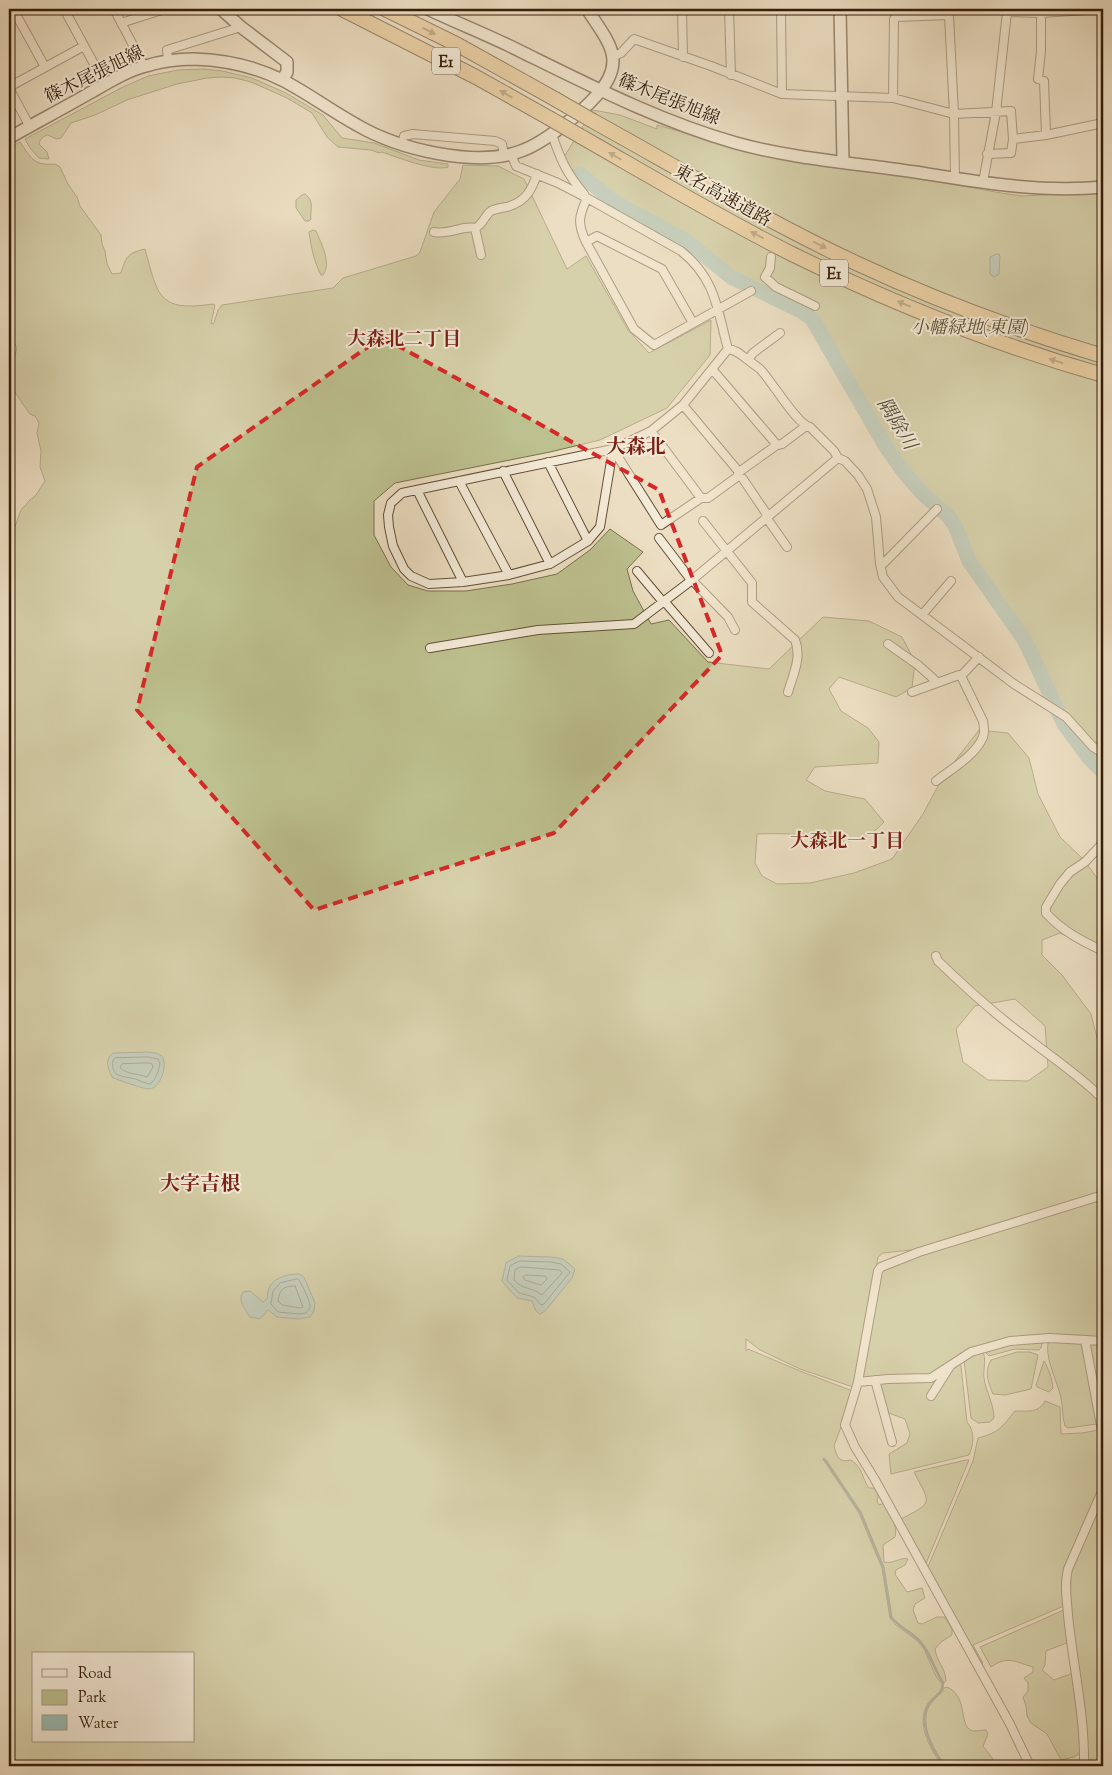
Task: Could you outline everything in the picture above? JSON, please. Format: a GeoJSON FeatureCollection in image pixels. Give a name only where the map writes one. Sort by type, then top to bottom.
{"type":"FeatureCollection","features":[{"type":"Feature","properties":{"kind":"highway","name":"東名高速道路"},"geometry":{"type":"LineString","coordinates":[[342,9],[476,77],[731,222],[792,254],[916,309],[1020,349],[1103,375]]}},
{"type":"Feature","properties":{"kind":"highway","name":"東名高速道路"},"geometry":{"type":"LineString","coordinates":[[385,9],[458,45],[747,207],[856,263],[1009,325],[1103,356]]}},
{"type":"Feature","properties":{"kind":"main road"},"geometry":{"type":"LineString","coordinates":[[221,9],[241,27],[287,62],[287,72],[282,80]]}},
{"type":"Feature","properties":{"kind":"main road"},"geometry":{"type":"LineString","coordinates":[[428,9],[601,90],[612,70],[614,56],[587,9]]}},
{"type":"Feature","properties":{"kind":"main road"},"geometry":{"type":"LineString","coordinates":[[840,9],[842,162]]}},
{"type":"Feature","properties":{"kind":"main road","name":"篠木尾張旭線"},"geometry":{"type":"LineString","coordinates":[[9,138],[105,84],[144,66],[168,60],[194,59],[234,63],[282,80],[357,126],[402,145],[462,157],[508,155],[522,151],[552,134],[590,103],[601,90],[666,119],[728,140],[765,150],[1031,188],[1103,187]]}},
{"type":"Feature","properties":{"kind":"street"},"geometry":{"type":"LineString","coordinates":[[13,9],[45,67]]}},
{"type":"Feature","properties":{"kind":"street"},"geometry":{"type":"LineString","coordinates":[[64,9],[105,84]]}},
{"type":"Feature","properties":{"kind":"street"},"geometry":{"type":"LineString","coordinates":[[114,9],[144,66]]}},
{"type":"Feature","properties":{"kind":"street"},"geometry":{"type":"LineString","coordinates":[[122,23],[165,9]]}},
{"type":"Feature","properties":{"kind":"street"},"geometry":{"type":"LineString","coordinates":[[682,9],[683,57]]}},
{"type":"Feature","properties":{"kind":"street"},"geometry":{"type":"LineString","coordinates":[[729,9],[731,75]]}},
{"type":"Feature","properties":{"kind":"street"},"geometry":{"type":"LineString","coordinates":[[781,9],[782,94]]}},
{"type":"Feature","properties":{"kind":"street"},"geometry":{"type":"LineString","coordinates":[[982,182],[996,112],[1007,12],[1041,14],[1103,9],[1103,29]]}},
{"type":"Feature","properties":{"kind":"street"},"geometry":{"type":"LineString","coordinates":[[893,98],[894,19],[896,17],[949,12],[955,178]]}},
{"type":"Feature","properties":{"kind":"street"},"geometry":{"type":"LineString","coordinates":[[1041,14],[1038,80],[1044,81],[1046,135]]}},
{"type":"Feature","properties":{"kind":"street"},"geometry":{"type":"LineString","coordinates":[[168,60],[167,50],[241,27]]}},
{"type":"Feature","properties":{"kind":"street"},"geometry":{"type":"LineString","coordinates":[[614,56],[621,53],[634,39],[782,94],[893,98],[954,114],[1011,111],[1013,139],[1011,153],[987,154]]}},
{"type":"Feature","properties":{"kind":"street"},"geometry":{"type":"LineString","coordinates":[[30,126],[9,88],[84,46]]}},
{"type":"Feature","properties":{"kind":"street"},"geometry":{"type":"LineString","coordinates":[[1013,139],[1046,135],[1103,123]]}},
{"type":"Feature","properties":{"kind":"street"},"geometry":{"type":"LineString","coordinates":[[402,145],[404,136],[413,134],[495,141],[502,144],[516,166],[587,198],[681,251],[695,262],[712,289],[728,350]]}},
{"type":"Feature","properties":{"kind":"street"},"geometry":{"type":"LineString","coordinates":[[552,134],[570,177],[587,198]]}},
{"type":"Feature","properties":{"kind":"street"},"geometry":{"type":"LineString","coordinates":[[434,232],[449,232],[479,227],[486,216],[492,211],[513,205],[529,194],[537,174]]}},
{"type":"Feature","properties":{"kind":"street"},"geometry":{"type":"LineString","coordinates":[[587,198],[579,216],[581,230],[586,242],[634,328],[654,345],[751,291]]}},
{"type":"Feature","properties":{"kind":"street"},"geometry":{"type":"LineString","coordinates":[[475,228],[481,255]]}},
{"type":"Feature","properties":{"kind":"street"},"geometry":{"type":"LineString","coordinates":[[586,242],[597,236],[662,269],[692,323]]}},
{"type":"Feature","properties":{"kind":"street"},"geometry":{"type":"LineString","coordinates":[[771,257],[770,268],[765,277],[776,287],[815,306]]}},
{"type":"Feature","properties":{"kind":"street"},"geometry":{"type":"LineString","coordinates":[[748,360],[753,353],[780,333]]}},
{"type":"Feature","properties":{"kind":"street"},"geometry":{"type":"LineString","coordinates":[[613,449],[600,527],[588,541],[550,564],[508,575],[463,582],[429,584],[411,576],[404,569],[393,546],[388,515],[391,503],[402,493],[613,449],[651,431],[683,405],[728,350],[735,350],[761,370],[797,419],[810,427],[834,451],[838,458],[845,461],[858,475],[867,489],[876,517],[880,564],[884,577],[898,597],[1014,684],[1066,717],[1093,747],[1103,753]]}},
{"type":"Feature","properties":{"kind":"street"},"geometry":{"type":"LineString","coordinates":[[712,369],[778,444]]}},
{"type":"Feature","properties":{"kind":"street"},"geometry":{"type":"LineString","coordinates":[[683,405],[741,475],[787,547]]}},
{"type":"Feature","properties":{"kind":"street"},"geometry":{"type":"LineString","coordinates":[[613,449],[661,525],[701,498],[708,498],[741,475],[778,444],[782,444],[806,426]]}},
{"type":"Feature","properties":{"kind":"street"},"geometry":{"type":"LineString","coordinates":[[651,431],[701,498]]}},
{"type":"Feature","properties":{"kind":"street"},"geometry":{"type":"LineString","coordinates":[[430,648],[546,629],[634,624],[692,580],[838,458]]}},
{"type":"Feature","properties":{"kind":"street"},"geometry":{"type":"LineString","coordinates":[[548,462],[588,541]]}},
{"type":"Feature","properties":{"kind":"street"},"geometry":{"type":"LineString","coordinates":[[503,472],[550,564]]}},
{"type":"Feature","properties":{"kind":"street"},"geometry":{"type":"LineString","coordinates":[[459,481],[508,575]]}},
{"type":"Feature","properties":{"kind":"street"},"geometry":{"type":"LineString","coordinates":[[417,490],[463,582]]}},
{"type":"Feature","properties":{"kind":"street"},"geometry":{"type":"LineString","coordinates":[[880,564],[883,564],[937,509]]}},
{"type":"Feature","properties":{"kind":"street"},"geometry":{"type":"LineString","coordinates":[[703,521],[752,583],[752,602],[795,640],[798,659],[788,692]]}},
{"type":"Feature","properties":{"kind":"street"},"geometry":{"type":"LineString","coordinates":[[659,538],[692,580],[728,617],[735,630]]}},
{"type":"Feature","properties":{"kind":"street"},"geometry":{"type":"LineString","coordinates":[[637,571],[709,653]]}},
{"type":"Feature","properties":{"kind":"street"},"geometry":{"type":"LineString","coordinates":[[922,615],[951,580]]}},
{"type":"Feature","properties":{"kind":"street"},"geometry":{"type":"LineString","coordinates":[[888,644],[918,665],[937,682]]}},
{"type":"Feature","properties":{"kind":"street"},"geometry":{"type":"LineString","coordinates":[[912,692],[937,682],[961,676],[979,657]]}},
{"type":"Feature","properties":{"kind":"street"},"geometry":{"type":"LineString","coordinates":[[936,781],[974,750],[983,737],[983,721],[961,676]]}},
{"type":"Feature","properties":{"kind":"street"},"geometry":{"type":"LineString","coordinates":[[1103,844],[1085,862],[1070,872],[1053,894],[1046,907],[1046,913],[1054,922],[1070,934],[1103,951]]}},
{"type":"Feature","properties":{"kind":"street"},"geometry":{"type":"LineString","coordinates":[[936,956],[938,961],[972,994],[1022,1034],[1059,1060],[1103,1099]]}},
{"type":"Feature","properties":{"kind":"street"},"geometry":{"type":"LineString","coordinates":[[1030,1766],[1010,1724],[855,1447],[845,1425],[858,1382],[878,1271],[881,1267],[919,1252],[1103,1195]]}},
{"type":"Feature","properties":{"kind":"street"},"geometry":{"type":"LineString","coordinates":[[858,1382],[931,1378],[971,1352],[1010,1341],[1050,1338],[1103,1341]]}},
{"type":"Feature","properties":{"kind":"street"},"geometry":{"type":"LineString","coordinates":[[1085,1340],[1103,1436]]}},
{"type":"Feature","properties":{"kind":"street"},"geometry":{"type":"LineString","coordinates":[[932,1396],[951,1365]]}},
{"type":"Feature","properties":{"kind":"street"},"geometry":{"type":"LineString","coordinates":[[875,1380],[892,1442]]}},
{"type":"Feature","properties":{"kind":"street"},"geometry":{"type":"LineString","coordinates":[[1084,1766],[1083,1726],[1070,1631],[1066,1582],[1068,1569],[1103,1490]]}},
{"type":"Feature","properties":{"kind":"highlighted area"},"geometry":{"type":"Polygon","coordinates":[[[382,337],[659,490],[722,655],[554,833],[314,910],[137,710],[197,467],[382,337]]]}},
{"type":"Feature","properties":{"kind":"green space"},"geometry":{"type":"Polygon","coordinates":[[[204,69],[252,78],[286,93],[323,115],[342,138],[374,143],[419,160],[448,164],[448,167],[425,166],[382,152],[338,147],[327,137],[312,113],[287,98],[251,82],[221,77],[177,84],[127,100],[95,115],[71,123],[61,138],[56,139],[48,135],[41,139],[39,144],[47,152],[49,159],[39,158],[25,139],[121,88],[148,76],[178,70],[204,69]]]}},
{"type":"Feature","properties":{"kind":"green space","name":"小幡緑地(東園)"},"geometry":{"type":"Polygon","coordinates":[[[593,110],[620,115],[657,129],[657,125],[706,139],[1001,193],[1022,196],[1103,192],[1103,769],[1090,756],[1051,703],[1027,646],[969,556],[951,510],[936,507],[922,499],[901,474],[877,437],[805,310],[720,267],[679,234],[614,198],[581,173],[571,169],[564,157],[593,110]]]}},
{"type":"Feature","properties":{"kind":"green space"},"geometry":{"type":"Polygon","coordinates":[[[20,142],[34,160],[42,164],[55,164],[60,167],[80,206],[101,235],[107,264],[112,274],[121,273],[128,256],[145,249],[153,279],[163,297],[171,303],[181,305],[215,305],[211,324],[214,323],[218,310],[222,305],[333,288],[343,278],[416,256],[420,252],[434,212],[460,179],[463,165],[498,166],[524,179],[567,269],[586,256],[628,330],[649,353],[711,320],[710,355],[667,408],[600,440],[395,483],[374,501],[374,535],[391,567],[408,585],[428,591],[466,591],[512,584],[557,574],[590,550],[610,529],[643,552],[627,569],[633,591],[651,624],[669,620],[708,662],[769,669],[823,617],[869,621],[902,637],[915,662],[912,688],[896,697],[839,677],[829,689],[841,711],[868,728],[879,742],[878,763],[815,767],[806,780],[825,791],[865,799],[884,822],[877,829],[860,839],[847,841],[807,835],[757,834],[755,863],[762,876],[777,884],[810,883],[854,873],[892,859],[923,814],[944,775],[979,730],[1008,733],[1029,758],[1038,794],[1060,837],[1083,859],[1103,886],[1103,949],[1084,944],[1060,933],[1042,940],[1042,955],[1062,975],[1091,1014],[1103,1061],[1103,1192],[921,1249],[883,1253],[878,1257],[853,1387],[800,1369],[760,1350],[746,1339],[746,1351],[748,1349],[850,1390],[853,1394],[834,1446],[835,1450],[841,1460],[851,1460],[855,1463],[869,1488],[877,1491],[879,1505],[884,1503],[891,1515],[896,1533],[895,1537],[883,1545],[884,1562],[908,1559],[905,1565],[896,1570],[895,1574],[907,1592],[922,1588],[925,1598],[915,1604],[913,1610],[918,1623],[922,1624],[937,1617],[945,1617],[952,1629],[952,1635],[941,1642],[935,1649],[937,1658],[943,1668],[946,1681],[944,1683],[924,1645],[892,1617],[884,1567],[861,1512],[827,1461],[823,1459],[859,1513],[882,1568],[890,1618],[896,1625],[919,1642],[942,1684],[940,1691],[927,1705],[923,1721],[926,1737],[943,1766],[9,1766],[9,543],[21,510],[36,495],[45,481],[40,467],[41,451],[37,433],[39,423],[35,416],[30,414],[9,384],[9,373],[13,366],[17,347],[9,336],[9,148],[20,142]],[[1015,999],[975,1006],[956,1029],[963,1062],[988,1080],[1028,1081],[1048,1067],[1045,1026],[1015,999]]]}},
{"type":"Feature","properties":{"kind":"green space"},"geometry":{"type":"Polygon","coordinates":[[[305,194],[311,203],[311,219],[309,221],[305,221],[296,208],[296,200],[305,194]]]}},
{"type":"Feature","properties":{"kind":"green space"},"geometry":{"type":"Polygon","coordinates":[[[316,231],[325,253],[326,265],[323,275],[321,275],[312,249],[309,232],[316,231]]]}},
{"type":"Feature","properties":{"kind":"green space"},"geometry":{"type":"Polygon","coordinates":[[[1103,1198],[1103,1338],[1052,1335],[961,1353],[929,1376],[861,1378],[879,1272],[882,1268],[923,1253],[1103,1198]]]}},
{"type":"Feature","properties":{"kind":"green space"},"geometry":{"type":"Polygon","coordinates":[[[1043,1340],[1039,1350],[1015,1349],[989,1356],[986,1353],[986,1349],[1011,1343],[1043,1340]]]}},
{"type":"Feature","properties":{"kind":"green space"},"geometry":{"type":"Polygon","coordinates":[[[1049,1340],[1080,1342],[1083,1344],[1097,1424],[1068,1428],[1065,1426],[1061,1398],[1048,1353],[1049,1340]]]}},
{"type":"Feature","properties":{"kind":"green space"},"geometry":{"type":"Polygon","coordinates":[[[1093,1343],[1103,1343],[1103,1415],[1089,1347],[1093,1343]]]}},
{"type":"Feature","properties":{"kind":"green space"},"geometry":{"type":"Polygon","coordinates":[[[982,1350],[985,1360],[984,1378],[994,1418],[990,1422],[978,1423],[971,1418],[964,1360],[982,1350]]]}},
{"type":"Feature","properties":{"kind":"green space"},"geometry":{"type":"Polygon","coordinates":[[[1017,1352],[1030,1352],[1038,1355],[1031,1389],[1005,1395],[993,1394],[987,1373],[991,1360],[1017,1352]]]}},
{"type":"Feature","properties":{"kind":"green space"},"geometry":{"type":"Polygon","coordinates":[[[1044,1361],[1053,1384],[1053,1388],[1049,1392],[1036,1385],[1044,1361]]]}},
{"type":"Feature","properties":{"kind":"green space"},"geometry":{"type":"Polygon","coordinates":[[[958,1362],[961,1366],[967,1422],[972,1433],[973,1442],[969,1455],[891,1474],[889,1454],[907,1443],[910,1434],[905,1419],[886,1412],[880,1383],[925,1381],[958,1362]]]}},
{"type":"Feature","properties":{"kind":"green space"},"geometry":{"type":"Polygon","coordinates":[[[1045,1401],[1060,1407],[1061,1434],[1099,1430],[1103,1449],[1103,1483],[1067,1568],[1066,1605],[973,1645],[983,1663],[980,1666],[927,1569],[973,1461],[978,1438],[999,1429],[1015,1411],[1029,1411],[1040,1408],[1045,1401]]]}},
{"type":"Feature","properties":{"kind":"green space"},"geometry":{"type":"Polygon","coordinates":[[[969,1460],[925,1566],[899,1520],[924,1506],[926,1502],[924,1491],[914,1472],[969,1460]]]}},
{"type":"Feature","properties":{"kind":"green space"},"geometry":{"type":"Polygon","coordinates":[[[1103,1494],[1103,1766],[1086,1766],[1070,1605],[1069,1574],[1103,1494]]]}},
{"type":"Feature","properties":{"kind":"green space"},"geometry":{"type":"Polygon","coordinates":[[[1066,1609],[1069,1642],[1046,1651],[1045,1665],[1042,1670],[1054,1680],[1073,1673],[1082,1752],[1074,1757],[1061,1760],[1047,1734],[1031,1723],[1027,1716],[1023,1697],[1028,1691],[1028,1683],[1024,1678],[1033,1672],[1033,1667],[1007,1660],[991,1667],[980,1647],[1066,1609]]]}},
{"type":"Feature","properties":{"kind":"green space"},"geometry":{"type":"Polygon","coordinates":[[[947,1687],[959,1698],[964,1719],[969,1729],[974,1731],[986,1730],[988,1734],[983,1746],[996,1763],[1001,1766],[946,1766],[941,1760],[929,1738],[926,1714],[931,1703],[947,1687]]]}},
{"type":"Feature","properties":{"kind":"water"},"geometry":{"type":"Polygon","coordinates":[[[999,254],[1000,257],[999,274],[994,277],[990,274],[990,257],[999,254]]]}},
{"type":"Feature","properties":{"kind":"water"},"geometry":{"type":"Polygon","coordinates":[[[148,1052],[162,1056],[164,1060],[162,1076],[153,1088],[142,1088],[112,1077],[108,1067],[108,1058],[113,1053],[148,1052]]]}},
{"type":"Feature","properties":{"kind":"water"},"geometry":{"type":"Polygon","coordinates":[[[518,1256],[563,1259],[575,1269],[572,1278],[545,1311],[540,1314],[536,1311],[532,1301],[517,1298],[502,1281],[506,1263],[518,1256]]]}},
{"type":"Feature","properties":{"kind":"water"},"geometry":{"type":"Polygon","coordinates":[[[299,1274],[304,1277],[315,1303],[314,1311],[310,1317],[298,1319],[277,1317],[268,1310],[260,1319],[250,1317],[241,1301],[243,1292],[250,1291],[263,1302],[267,1299],[272,1283],[285,1276],[299,1274]]]}},
{"type":"Feature","properties":{"kind":"waterway","name":"隅除川"},"geometry":{"type":"LineString","coordinates":[[580,174],[613,201],[685,240],[731,277],[801,311],[812,319],[886,447],[922,493],[949,517],[956,528],[969,561],[1025,641],[1064,724],[1089,758],[1103,772]]}},
{"type":"Feature","properties":{"kind":"waterway"},"geometry":{"type":"LineString","coordinates":[[824,1459],[860,1512],[883,1567],[891,1617],[923,1645],[943,1683],[941,1692],[927,1709],[925,1726],[931,1744],[945,1766]]}},
{"type":"Feature","properties":{"kind":"tunnel"},"geometry":{"type":"LineString","coordinates":[[961,341],[999,306]]}},
{"type":"Feature","properties":{"kind":"district","name":"大森北二丁目"},"geometry":{"type":"Point","coordinates":[404,338]}},
{"type":"Feature","properties":{"kind":"district","name":"大森北"},"geometry":{"type":"Point","coordinates":[636,446]}},
{"type":"Feature","properties":{"kind":"district","name":"大森北一丁目"},"geometry":{"type":"Point","coordinates":[847,840]}},
{"type":"Feature","properties":{"kind":"district","name":"大字吉根"},"geometry":{"type":"Point","coordinates":[200,1183]}}]}
